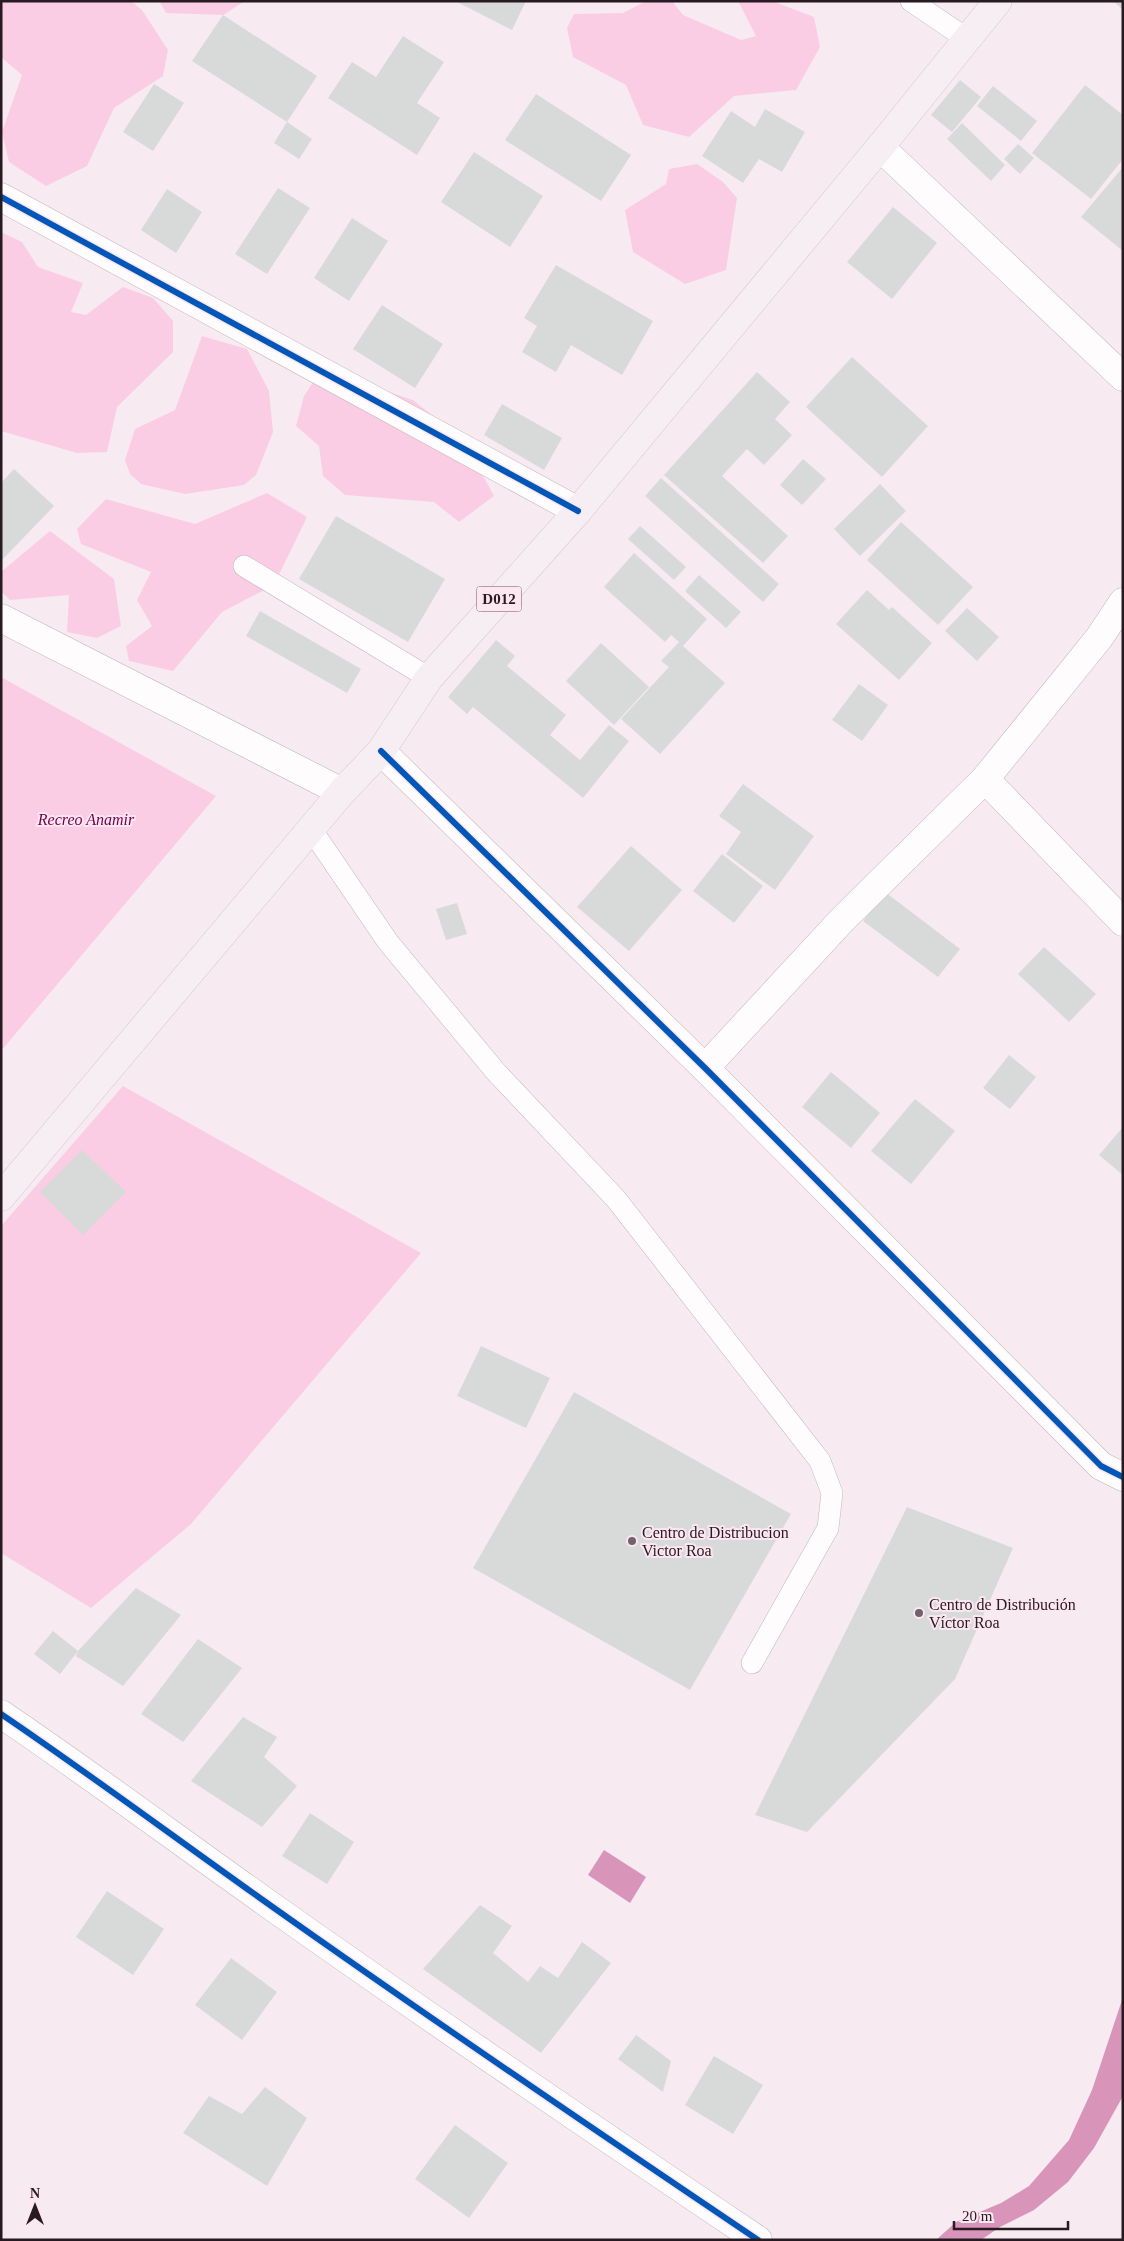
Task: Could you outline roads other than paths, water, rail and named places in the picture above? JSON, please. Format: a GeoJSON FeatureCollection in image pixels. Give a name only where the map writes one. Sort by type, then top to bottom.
{"type":"FeatureCollection","features":[{"type":"Feature","properties":{"kind":"main road","name":"D012"},"geometry":{"type":"LineString","coordinates":[[1,1197],[342,792],[381,751],[429,678],[578,510],[880,147],[998,1]]}},
{"type":"Feature","properties":{"kind":"street"},"geometry":{"type":"LineString","coordinates":[[880,147],[1123,377]]}},
{"type":"Feature","properties":{"kind":"street"},"geometry":{"type":"LineString","coordinates":[[1,197],[578,510]]}},
{"type":"Feature","properties":{"kind":"street"},"geometry":{"type":"LineString","coordinates":[[705,1068],[842,920],[985,779],[1099,638],[1123,602]]}},
{"type":"Feature","properties":{"kind":"street"},"geometry":{"type":"LineString","coordinates":[[1,618],[342,792]]}},
{"type":"Feature","properties":{"kind":"street"},"geometry":{"type":"LineString","coordinates":[[381,751],[705,1068],[1101,1466],[1123,1476]]}},
{"type":"Feature","properties":{"kind":"street"},"geometry":{"type":"LineString","coordinates":[[985,779],[1123,922]]}},
{"type":"Feature","properties":{"kind":"street"},"geometry":{"type":"LineString","coordinates":[[1,1714],[56,1750],[284,1915],[758,2240]]}},
{"type":"Feature","properties":{"kind":"lane"},"geometry":{"type":"LineString","coordinates":[[911,1],[966,39]]}},
{"type":"Feature","properties":{"kind":"lane"},"geometry":{"type":"LineString","coordinates":[[244,566],[429,678]]}},
{"type":"Feature","properties":{"kind":"lane"},"geometry":{"type":"LineString","coordinates":[[311,829],[388,942],[496,1072],[616,1199],[820,1461],[832,1493],[828,1528],[752,1662]]}},
{"type":"Feature","properties":{"kind":"place","name":"Centro de Distribucion Victor Roa"},"geometry":{"type":"Point","coordinates":[632,1541]}},
{"type":"Feature","properties":{"kind":"place","name":"Centro de Distribución Víctor Roa"},"geometry":{"type":"Point","coordinates":[919,1613]}},
{"type":"Feature","properties":{"kind":"park label","name":"Recreo Anamir"},"geometry":{"type":"Point","coordinates":[86,819]}}]}
